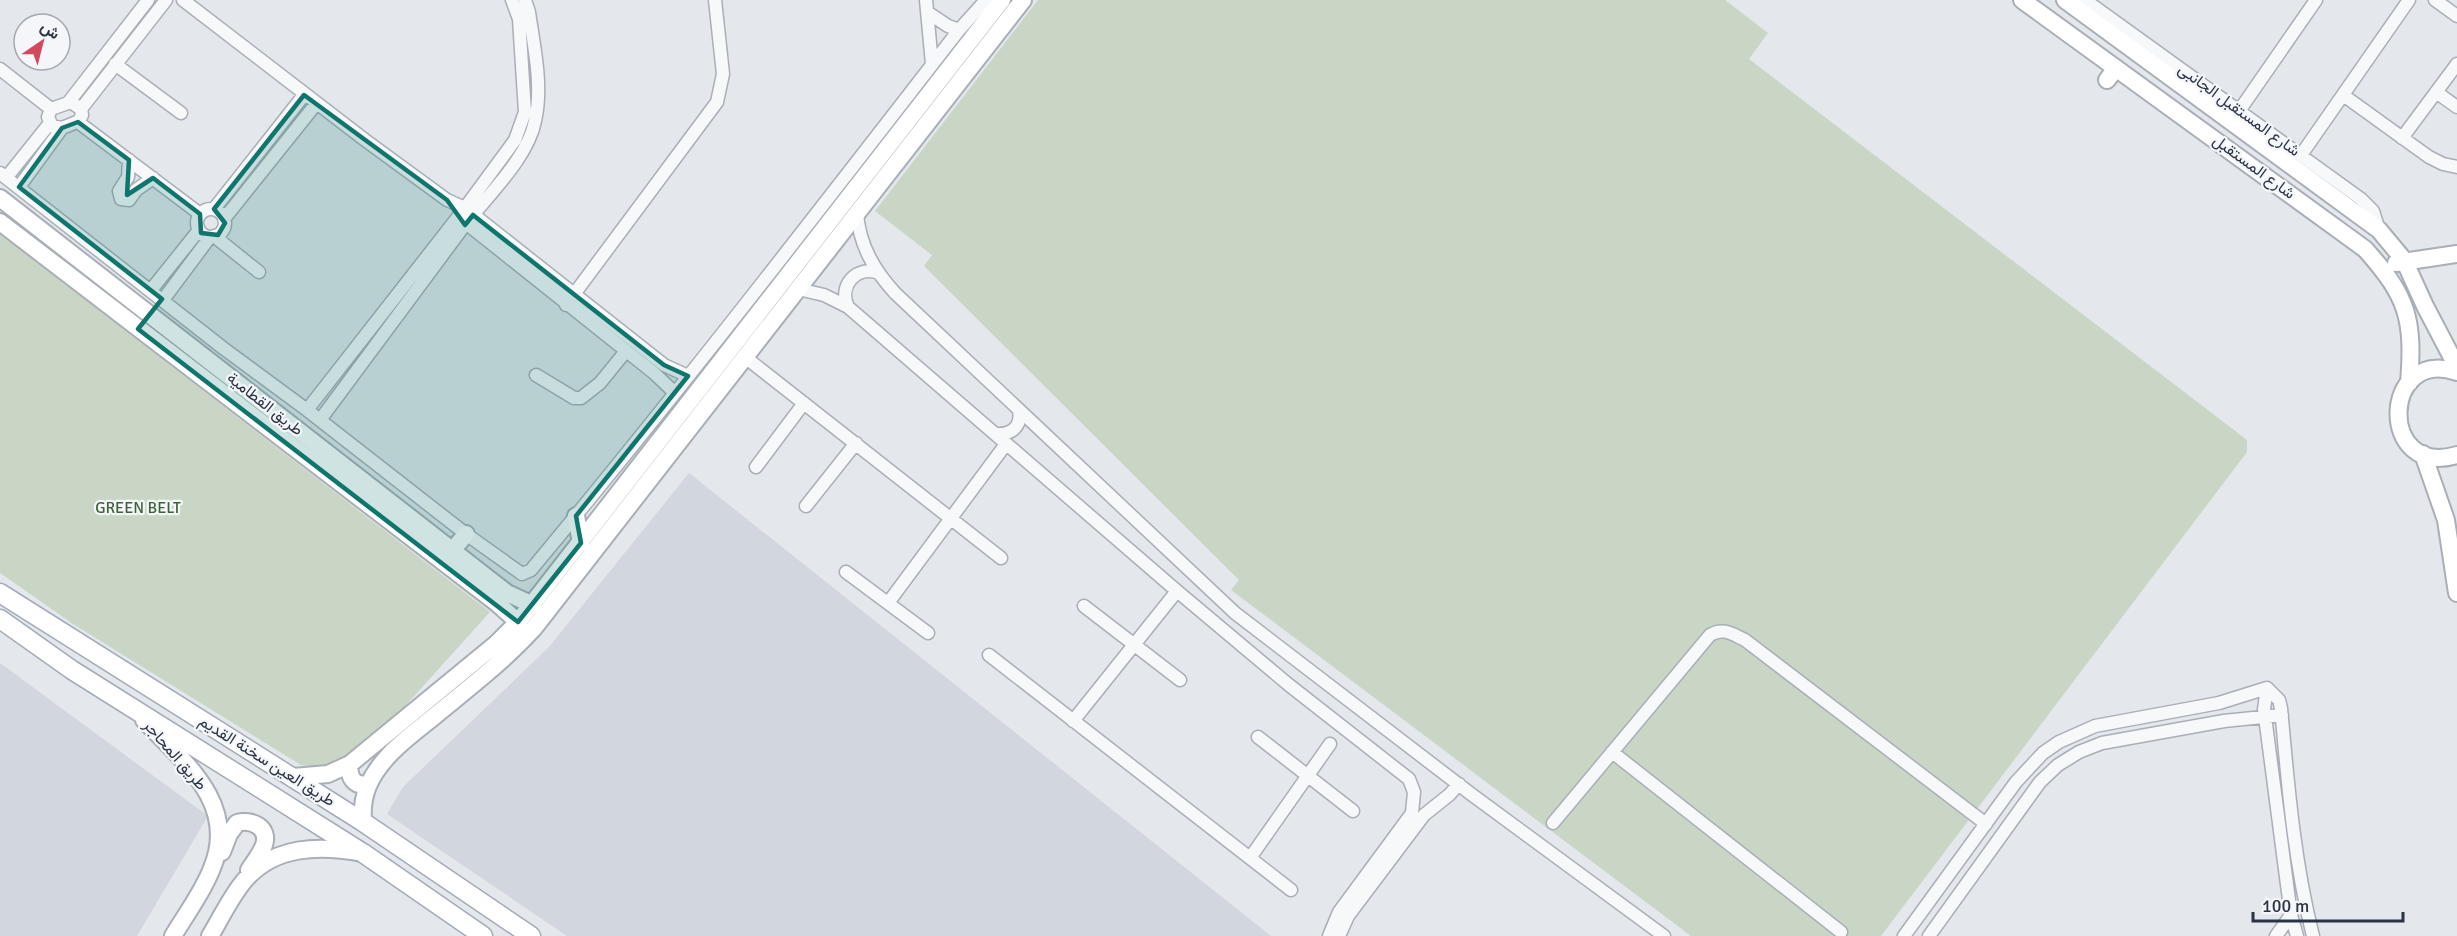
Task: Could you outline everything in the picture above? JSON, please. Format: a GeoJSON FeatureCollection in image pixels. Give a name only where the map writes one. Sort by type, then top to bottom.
{"type":"FeatureCollection","features":[{"type":"Feature","properties":{"kind":"main road","name":"طريق العين سخنة القديم"},"geometry":{"type":"LineString","coordinates":[[0,593],[363,822],[531,936]]}},
{"type":"Feature","properties":{"kind":"main road","name":"طريق العين سخنة القديم"},"geometry":{"type":"LineString","coordinates":[[0,619],[72,670],[363,853],[483,936]]}},
{"type":"Feature","properties":{"kind":"street"},"geometry":{"type":"LineString","coordinates":[[68,103],[148,0]]}},
{"type":"Feature","properties":{"kind":"street"},"geometry":{"type":"LineString","coordinates":[[81,108],[166,0]]}},
{"type":"Feature","properties":{"kind":"street"},"geometry":{"type":"LineString","coordinates":[[183,0],[304,95],[447,200],[569,300],[675,393]]}},
{"type":"Feature","properties":{"kind":"street"},"geometry":{"type":"LineString","coordinates":[[512,0],[519,19],[529,63]]}},
{"type":"Feature","properties":{"kind":"street"},"geometry":{"type":"LineString","coordinates":[[320,420],[465,216],[521,126],[525,112],[529,63],[529,12],[525,0]]}},
{"type":"Feature","properties":{"kind":"street"},"geometry":{"type":"LineString","coordinates":[[569,300],[717,102],[723,74],[715,0]]}},
{"type":"Feature","properties":{"kind":"street"},"geometry":{"type":"LineString","coordinates":[[50,123],[3,175],[466,534],[522,574],[531,570],[576,516],[959,30],[986,0]]}},
{"type":"Feature","properties":{"kind":"street"},"geometry":{"type":"LineString","coordinates":[[293,777],[328,774],[350,764],[496,644],[518,622],[1002,0]]}},
{"type":"Feature","properties":{"kind":"street"},"geometry":{"type":"LineString","coordinates":[[363,822],[364,796],[368,784],[382,763],[395,749],[506,657],[534,628],[1023,0]]}},
{"type":"Feature","properties":{"kind":"street","name":"شارع المستقبل"},"geometry":{"type":"LineString","coordinates":[[2022,0],[2111,74],[2156,96],[2206,141],[2356,241],[2381,267],[2396,289],[2405,308],[2411,333],[2409,383]]}},
{"type":"Feature","properties":{"kind":"street","name":"شارع المستقبل"},"geometry":{"type":"LineString","coordinates":[[2065,0],[2379,230],[2404,260],[2457,367]]}},
{"type":"Feature","properties":{"kind":"street","name":"شارع المستقبل الجانبى"},"geometry":{"type":"LineString","coordinates":[[2085,0],[2361,199],[2373,211],[2379,230]]}},
{"type":"Feature","properties":{"kind":"street"},"geometry":{"type":"LineString","coordinates":[[2239,111],[2316,0]]}},
{"type":"Feature","properties":{"kind":"street"},"geometry":{"type":"LineString","coordinates":[[2301,155],[2409,0]]}},
{"type":"Feature","properties":{"kind":"street"},"geometry":{"type":"LineString","coordinates":[[2435,0],[2457,16]]}},
{"type":"Feature","properties":{"kind":"street"},"geometry":{"type":"LineString","coordinates":[[926,6],[948,26],[959,30]]}},
{"type":"Feature","properties":{"kind":"street"},"geometry":{"type":"LineString","coordinates":[[926,6],[932,64]]}},
{"type":"Feature","properties":{"kind":"street"},"geometry":{"type":"LineString","coordinates":[[115,64],[181,113]]}},
{"type":"Feature","properties":{"kind":"street"},"geometry":{"type":"LineString","coordinates":[[2402,138],[2457,64]]}},
{"type":"Feature","properties":{"kind":"street"},"geometry":{"type":"LineString","coordinates":[[0,69],[51,109]]}},
{"type":"Feature","properties":{"kind":"street"},"geometry":{"type":"LineString","coordinates":[[2156,96],[2169,77]]}},
{"type":"Feature","properties":{"kind":"street"},"geometry":{"type":"LineString","coordinates":[[2436,92],[2457,107]]}},
{"type":"Feature","properties":{"kind":"street"},"geometry":{"type":"LineString","coordinates":[[214,209],[304,95]]}},
{"type":"Feature","properties":{"kind":"street"},"geometry":{"type":"LineString","coordinates":[[2343,95],[2436,161],[2457,167]]}},
{"type":"Feature","properties":{"kind":"street"},"geometry":{"type":"LineString","coordinates":[[68,103],[77,104],[81,108],[82,115],[78,122],[62,128],[50,123],[48,114],[51,109],[68,103]]}},
{"type":"Feature","properties":{"kind":"street"},"geometry":{"type":"LineString","coordinates":[[151,290],[208,234],[223,230],[224,219],[316,104]]}},
{"type":"Feature","properties":{"kind":"street"},"geometry":{"type":"LineString","coordinates":[[78,122],[200,214]]}},
{"type":"Feature","properties":{"kind":"street"},"geometry":{"type":"LineString","coordinates":[[19,188],[62,128]]}},
{"type":"Feature","properties":{"kind":"street"},"geometry":{"type":"LineString","coordinates":[[129,160],[128,177],[119,191],[121,199],[129,200],[136,190],[153,178]]}},
{"type":"Feature","properties":{"kind":"street","name":"طريق القطامية"},"geometry":{"type":"LineString","coordinates":[[0,198],[507,593],[533,605]]}},
{"type":"Feature","properties":{"kind":"street"},"geometry":{"type":"LineString","coordinates":[[224,219],[214,209],[208,209],[200,214],[197,220],[208,234],[259,272]]}},
{"type":"Feature","properties":{"kind":"street"},"geometry":{"type":"LineString","coordinates":[[857,214],[863,246],[879,273],[895,293],[1235,613],[1459,784],[1664,936]]}},
{"type":"Feature","properties":{"kind":"street"},"geometry":{"type":"LineString","coordinates":[[307,410],[465,216]]}},
{"type":"Feature","properties":{"kind":"street","name":"طريق القطامية"},"geometry":{"type":"LineString","coordinates":[[0,222],[498,604],[518,622]]}},
{"type":"Feature","properties":{"kind":"street"},"geometry":{"type":"LineString","coordinates":[[163,300],[208,234]]}},
{"type":"Feature","properties":{"kind":"street"},"geometry":{"type":"LineString","coordinates":[[2381,267],[2404,260],[2457,254]]}},
{"type":"Feature","properties":{"kind":"street"},"geometry":{"type":"LineString","coordinates":[[848,307],[845,291],[849,281],[863,272],[879,273]]}},
{"type":"Feature","properties":{"kind":"street"},"geometry":{"type":"LineString","coordinates":[[798,289],[824,295],[848,307],[1289,685],[1405,774],[1412,785],[1415,799],[1408,819],[1339,912],[1329,936]]}},
{"type":"Feature","properties":{"kind":"street"},"geometry":{"type":"LineString","coordinates":[[569,300],[670,369],[688,376]]}},
{"type":"Feature","properties":{"kind":"street"},"geometry":{"type":"LineString","coordinates":[[138,329],[150,314]]}},
{"type":"Feature","properties":{"kind":"street"},"geometry":{"type":"LineString","coordinates":[[536,375],[574,398],[581,398],[600,383],[626,351]]}},
{"type":"Feature","properties":{"kind":"street"},"geometry":{"type":"LineString","coordinates":[[745,357],[1001,558]]}},
{"type":"Feature","properties":{"kind":"street"},"geometry":{"type":"LineString","coordinates":[[2457,372],[2445,369],[2428,371],[2409,383],[2397,405],[2398,424],[2407,442],[2422,454],[2435,458],[2457,455]]}},
{"type":"Feature","properties":{"kind":"street"},"geometry":{"type":"LineString","coordinates":[[756,467],[804,403]]}},
{"type":"Feature","properties":{"kind":"street"},"geometry":{"type":"LineString","coordinates":[[996,434],[1006,434],[1015,429],[1020,421],[1019,410]]}},
{"type":"Feature","properties":{"kind":"street"},"geometry":{"type":"LineString","coordinates":[[806,506],[856,444]]}},
{"type":"Feature","properties":{"kind":"street"},"geometry":{"type":"LineString","coordinates":[[888,603],[1006,444]]}},
{"type":"Feature","properties":{"kind":"street"},"geometry":{"type":"LineString","coordinates":[[2422,454],[2446,520],[2457,593]]}},
{"type":"Feature","properties":{"kind":"street"},"geometry":{"type":"LineString","coordinates":[[576,516],[581,543]]}},
{"type":"Feature","properties":{"kind":"street"},"geometry":{"type":"LineString","coordinates":[[452,551],[466,534]]}},
{"type":"Feature","properties":{"kind":"street"},"geometry":{"type":"LineString","coordinates":[[846,572],[928,633]]}},
{"type":"Feature","properties":{"kind":"street"},"geometry":{"type":"LineString","coordinates":[[1073,721],[1177,591]]}},
{"type":"Feature","properties":{"kind":"street"},"geometry":{"type":"LineString","coordinates":[[1084,606],[1180,680]]}},
{"type":"Feature","properties":{"kind":"street"},"geometry":{"type":"LineString","coordinates":[[1553,823],[1710,635],[1718,630],[1726,631],[1745,640],[1986,824]]}},
{"type":"Feature","properties":{"kind":"street"},"geometry":{"type":"LineString","coordinates":[[989,655],[1291,890]]}},
{"type":"Feature","properties":{"kind":"street"},"geometry":{"type":"LineString","coordinates":[[2267,688],[2279,700],[2282,715],[2292,828],[2301,889],[2313,936]]}},
{"type":"Feature","properties":{"kind":"street"},"geometry":{"type":"LineString","coordinates":[[2267,688],[2264,701],[2265,716],[2291,915],[2297,936]]}},
{"type":"Feature","properties":{"kind":"street"},"geometry":{"type":"LineString","coordinates":[[1904,936],[2029,767],[2051,747],[2095,726],[2219,703],[2267,688]]}},
{"type":"Feature","properties":{"kind":"street","name":"طريق المحاجر"},"geometry":{"type":"LineString","coordinates":[[134,708],[197,776],[216,809],[219,832],[217,855],[212,869],[173,936]]}},
{"type":"Feature","properties":{"kind":"street"},"geometry":{"type":"LineString","coordinates":[[1929,936],[2040,782],[2058,765],[2079,752],[2102,743],[2224,721],[2282,715]]}},
{"type":"Feature","properties":{"kind":"street"},"geometry":{"type":"LineString","coordinates":[[1258,737],[1353,811]]}},
{"type":"Feature","properties":{"kind":"street"},"geometry":{"type":"LineString","coordinates":[[1250,858],[1330,744]]}},
{"type":"Feature","properties":{"kind":"street"},"geometry":{"type":"LineString","coordinates":[[1612,752],[1841,932]]}},
{"type":"Feature","properties":{"kind":"street"},"geometry":{"type":"LineString","coordinates":[[350,764],[350,777],[353,781],[357,784],[368,784]]}},
{"type":"Feature","properties":{"kind":"street"},"geometry":{"type":"LineString","coordinates":[[1339,936],[1348,916],[1430,809],[1449,795],[1459,784]]}},
{"type":"Feature","properties":{"kind":"street"},"geometry":{"type":"LineString","coordinates":[[1415,799],[1430,809]]}},
{"type":"Feature","properties":{"kind":"street"},"geometry":{"type":"LineString","coordinates":[[210,936],[264,846],[264,834],[256,824],[244,821],[232,828],[212,869]]}},
{"type":"Feature","properties":{"kind":"street"},"geometry":{"type":"LineString","coordinates":[[238,889],[261,866],[289,851],[326,849],[363,853]]}},
{"type":"Feature","properties":{"kind":"street"},"geometry":{"type":"LineString","coordinates":[[2276,936],[2291,915]]}},
{"type":"Feature","properties":{"kind":"highlighted area"},"geometry":{"type":"Polygon","coordinates":[[[304,95],[447,200],[465,225],[473,215],[664,365],[688,376],[576,516],[581,543],[518,622],[138,329],[162,299],[19,187],[62,128],[78,122],[129,160],[127,195],[153,178],[200,214],[201,233],[218,235],[225,223],[214,209],[304,95]]]}},
{"type":"Feature","properties":{"kind":"shaded area"},"geometry":{"type":"Polygon","coordinates":[[[689,473],[1271,936],[567,936],[387,814],[403,787],[549,647],[689,473]]]}},
{"type":"Feature","properties":{"kind":"shaded area"},"geometry":{"type":"Polygon","coordinates":[[[0,663],[208,816],[137,936],[0,936],[0,663]]]}},
{"type":"Feature","properties":{"kind":"green space"},"geometry":{"type":"Polygon","coordinates":[[[1038,0],[1725,0],[1768,33],[1749,59],[2247,440],[2247,452],[1881,936],[1691,936],[1231,590],[1239,580],[924,266],[932,255],[875,211],[1038,0]]]}},
{"type":"Feature","properties":{"kind":"green space","name":"GREEN BELT"},"geometry":{"type":"Polygon","coordinates":[[[0,234],[490,612],[370,745],[332,764],[316,767],[301,765],[73,624],[0,573],[0,234]]]}}]}
